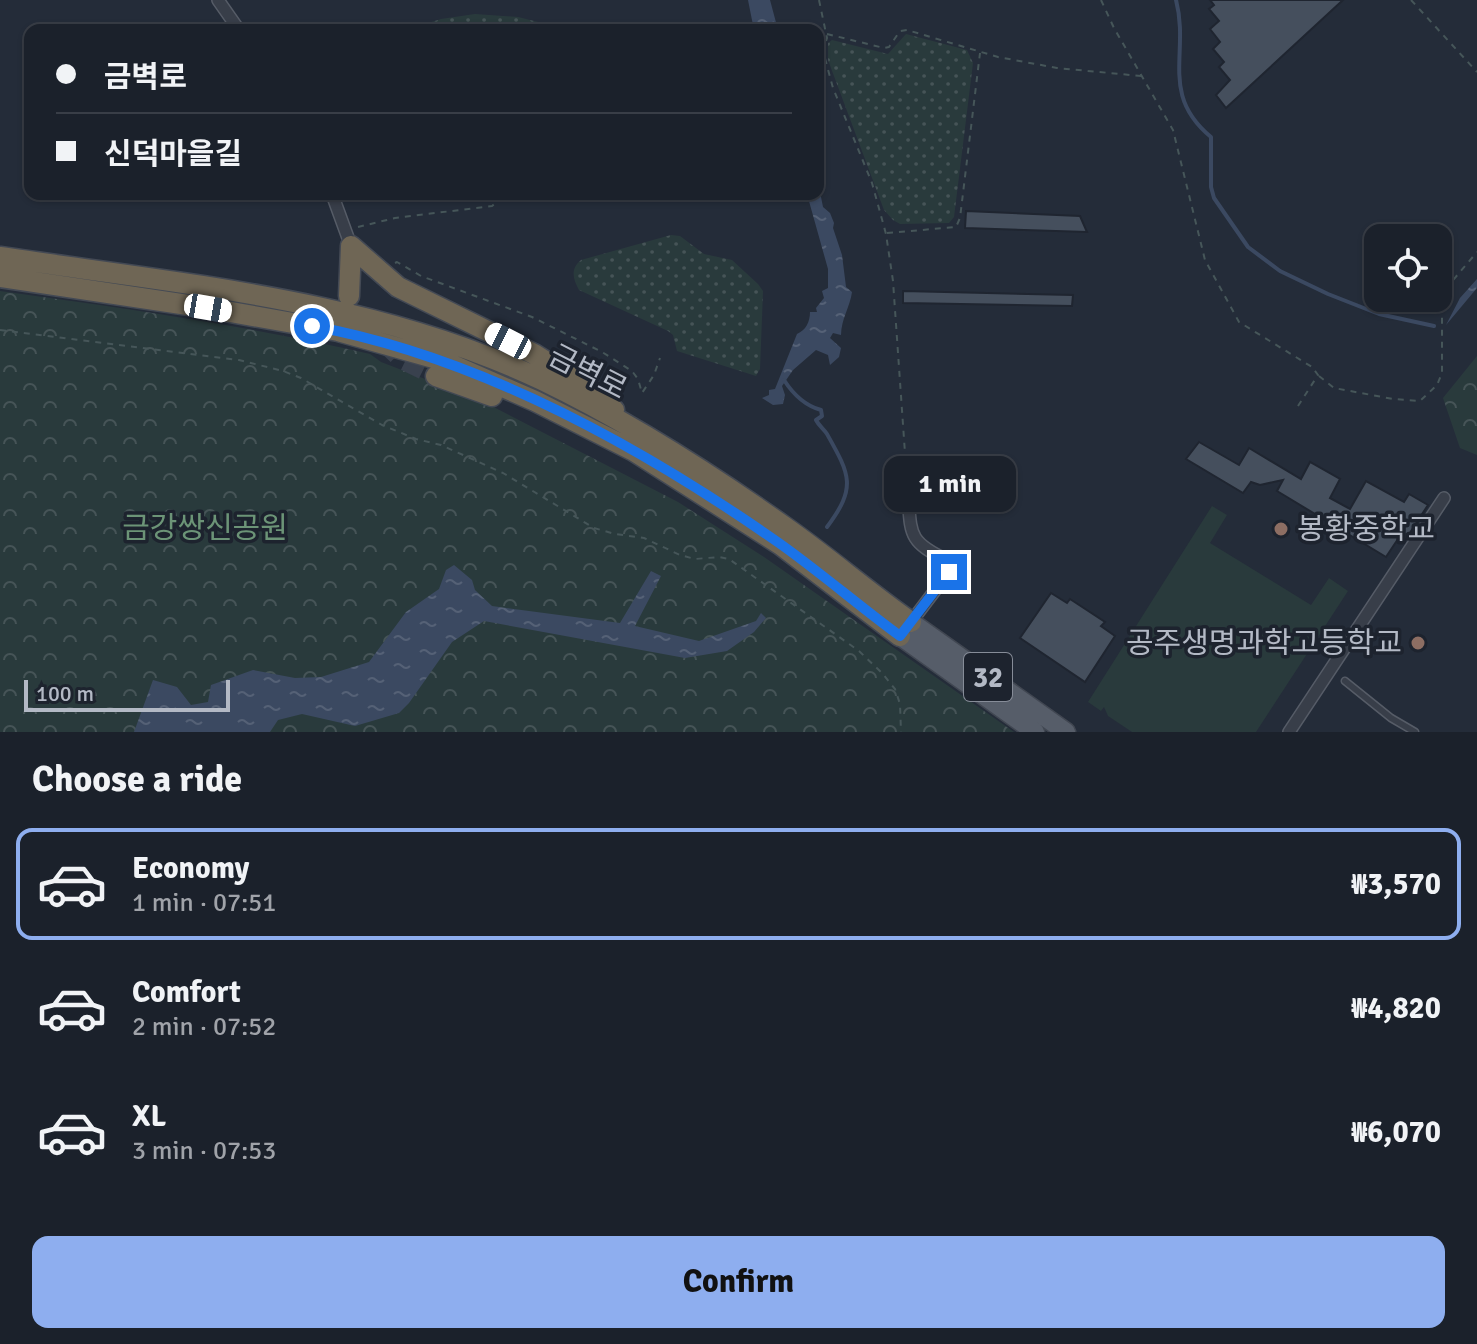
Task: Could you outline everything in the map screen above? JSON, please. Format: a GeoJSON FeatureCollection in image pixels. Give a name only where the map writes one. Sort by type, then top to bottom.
{"type":"FeatureCollection","features":[{"type":"Feature","properties":{"kind":"highway"},"geometry":{"type":"LineString","coordinates":[[348,238],[398,287],[546,361],[591,390],[639,433]]}},
{"type":"Feature","properties":{"kind":"highway"},"geometry":{"type":"LineString","coordinates":[[348,238],[349,296]]}},
{"type":"Feature","properties":{"kind":"highway","name":"금벽로"},"geometry":{"type":"LineString","coordinates":[[0,257],[335,310],[427,335],[541,380],[703,471],[787,528],[906,629]]}},
{"type":"Feature","properties":{"kind":"highway","name":"금벽로"},"geometry":{"type":"LineString","coordinates":[[0,277],[338,331],[441,360],[535,401],[634,451],[906,629]]}},
{"type":"Feature","properties":{"kind":"highway"},"geometry":{"type":"LineString","coordinates":[[436,376],[527,411],[727,509]]}},
{"type":"Feature","properties":{"kind":"main road","name":"금벽로"},"geometry":{"type":"LineString","coordinates":[[906,629],[1035,732]]}},
{"type":"Feature","properties":{"kind":"main road","name":"금벽로"},"geometry":{"type":"LineString","coordinates":[[906,629],[1066,732]]}},
{"type":"Feature","properties":{"kind":"street"},"geometry":{"type":"LineString","coordinates":[[218,0],[235,24]]}},
{"type":"Feature","properties":{"kind":"street"},"geometry":{"type":"LineString","coordinates":[[334,200],[348,238]]}},
{"type":"Feature","properties":{"kind":"street"},"geometry":{"type":"LineString","coordinates":[[906,629],[949,572],[947,560],[919,544],[911,535],[908,495]]}},
{"type":"Feature","properties":{"kind":"street"},"geometry":{"type":"LineString","coordinates":[[1289,732],[1444,498]]}},
{"type":"Feature","properties":{"kind":"lane"},"geometry":{"type":"LineString","coordinates":[[1345,681],[1391,718],[1415,732]]}},
{"type":"Feature","properties":{"kind":"path"},"geometry":{"type":"LineString","coordinates":[[819,0],[826,33],[824,45]]}},
{"type":"Feature","properties":{"kind":"path"},"geometry":{"type":"LineString","coordinates":[[1101,0],[1173,130],[1205,260],[1239,322],[1312,367],[1334,388],[1420,401],[1437,385],[1442,373],[1442,293],[1477,252]]}},
{"type":"Feature","properties":{"kind":"path"},"geometry":{"type":"LineString","coordinates":[[1411,0],[1477,72]]}},
{"type":"Feature","properties":{"kind":"path"},"geometry":{"type":"LineString","coordinates":[[826,33],[884,48],[889,47],[900,31],[907,30],[981,52],[1057,68],[1141,76]]}},
{"type":"Feature","properties":{"kind":"path"},"geometry":{"type":"LineString","coordinates":[[886,234],[956,227],[960,218],[981,52]]}},
{"type":"Feature","properties":{"kind":"path"},"geometry":{"type":"LineString","coordinates":[[824,55],[833,88],[872,183],[886,234],[893,281],[908,495]]}},
{"type":"Feature","properties":{"kind":"path"},"geometry":{"type":"LineString","coordinates":[[348,238],[395,218],[492,206],[496,200]]}},
{"type":"Feature","properties":{"kind":"path"},"geometry":{"type":"LineString","coordinates":[[380,271],[397,262],[421,276],[532,317],[602,352],[632,371],[642,393],[654,375],[660,358]]}},
{"type":"Feature","properties":{"kind":"path"},"geometry":{"type":"LineString","coordinates":[[0,330],[225,358],[283,371],[382,425],[441,445],[503,473],[594,528],[644,538],[695,559],[729,559],[859,651],[882,673],[895,689],[900,704],[901,732]]}},
{"type":"Feature","properties":{"kind":"path"},"geometry":{"type":"LineString","coordinates":[[1298,406],[1318,375]]}},
{"type":"Feature","properties":{"kind":"green space"},"geometry":{"type":"Polygon","coordinates":[[[475,14],[518,17],[546,24],[425,24],[475,14]]]}},
{"type":"Feature","properties":{"kind":"green space"},"geometry":{"type":"Polygon","coordinates":[[[906,34],[967,50],[973,63],[954,217],[949,223],[900,224],[884,210],[828,60],[828,43],[832,40],[888,54],[906,34]]]}},
{"type":"Feature","properties":{"kind":"green space"},"geometry":{"type":"Polygon","coordinates":[[[671,235],[680,236],[704,254],[732,260],[763,291],[760,369],[756,376],[677,351],[673,335],[668,331],[579,290],[574,274],[581,260],[671,235]]]}},
{"type":"Feature","properties":{"kind":"green space","name":"금강쌍신공원"},"geometry":{"type":"Polygon","coordinates":[[[0,291],[232,326],[370,354],[381,362],[482,401],[678,502],[764,557],[1014,732],[0,732],[0,291]]]}},
{"type":"Feature","properties":{"kind":"green space"},"geometry":{"type":"Polygon","coordinates":[[[1477,356],[1477,455],[1460,448],[1443,398],[1477,356]]]}},
{"type":"Feature","properties":{"kind":"green space"},"geometry":{"type":"Polygon","coordinates":[[[1212,506],[1227,515],[1210,543],[1311,605],[1329,578],[1348,591],[1256,732],[1132,732],[1108,716],[1104,707],[1101,711],[1088,702],[1212,506]]]}},
{"type":"Feature","properties":{"kind":"water"},"geometry":{"type":"Polygon","coordinates":[[[748,0],[770,0],[776,24],[753,24],[748,0]]]}},
{"type":"Feature","properties":{"kind":"water"},"geometry":{"type":"Polygon","coordinates":[[[809,200],[822,200],[823,207],[830,213],[842,255],[846,287],[852,292],[841,335],[833,333],[830,338],[841,348],[839,357],[830,365],[828,355],[816,350],[793,370],[782,386],[785,395],[783,404],[773,405],[762,398],[769,395],[769,390],[775,389],[797,334],[807,325],[810,312],[817,312],[816,308],[824,298],[822,291],[828,288],[828,269],[809,200]]]}},
{"type":"Feature","properties":{"kind":"water"},"geometry":{"type":"Polygon","coordinates":[[[1477,279],[1477,288],[1446,325],[1460,298],[1477,279]]]}},
{"type":"Feature","properties":{"kind":"water"},"geometry":{"type":"Polygon","coordinates":[[[454,565],[472,580],[475,590],[492,606],[620,623],[651,571],[661,576],[635,626],[699,641],[756,621],[761,613],[766,618],[754,632],[727,651],[685,658],[484,621],[452,642],[399,713],[355,726],[302,714],[278,720],[270,732],[134,732],[153,680],[177,687],[191,705],[208,702],[211,685],[253,670],[295,678],[321,677],[369,662],[406,612],[439,589],[446,570],[454,565]]]}},
{"type":"Feature","properties":{"kind":"building"},"geometry":{"type":"Polygon","coordinates":[[[1210,0],[1343,0],[1226,108],[1216,95],[1230,80],[1219,67],[1224,62],[1213,49],[1220,42],[1210,29],[1219,21],[1209,9],[1214,5],[1210,0]]]}},
{"type":"Feature","properties":{"kind":"building"},"geometry":{"type":"Polygon","coordinates":[[[966,211],[1080,216],[1087,232],[965,228],[966,211]]]}},
{"type":"Feature","properties":{"kind":"building"},"geometry":{"type":"Polygon","coordinates":[[[903,291],[1073,295],[1072,306],[903,303],[903,291]]]}},
{"type":"Feature","properties":{"kind":"building","name":"봉황중학교"},"geometry":{"type":"Polygon","coordinates":[[[1199,442],[1239,465],[1249,448],[1301,479],[1310,462],[1340,479],[1330,498],[1350,509],[1366,481],[1404,502],[1409,494],[1428,505],[1404,542],[1398,539],[1386,557],[1277,491],[1283,480],[1260,485],[1251,482],[1243,493],[1186,459],[1199,442]]]}},
{"type":"Feature","properties":{"kind":"building"},"geometry":{"type":"Polygon","coordinates":[[[1051,593],[1067,603],[1070,599],[1105,622],[1101,626],[1115,636],[1085,682],[1020,638],[1051,593]]]}},
{"type":"Feature","properties":{"kind":"waterway"},"geometry":{"type":"LineString","coordinates":[[1176,0],[1181,89],[1195,121],[1211,137],[1211,187],[1214,198],[1248,247],[1280,271],[1328,294],[1379,314],[1434,326]]}},
{"type":"Feature","properties":{"kind":"waterway"},"geometry":{"type":"LineString","coordinates":[[784,380],[800,399],[821,410],[822,416],[816,420],[827,434],[845,471],[847,481],[843,501],[827,527]]}},
{"type":"Feature","properties":{"kind":"tunnel"},"geometry":{"type":"LineString","coordinates":[[383,341],[402,359],[436,376]]}},
{"type":"Feature","properties":{"kind":"place","name":"봉황중학교"},"geometry":{"type":"Point","coordinates":[1281,529]}},
{"type":"Feature","properties":{"kind":"place","name":"공주생명과학고등학교"},"geometry":{"type":"Point","coordinates":[1418,643]}},
{"type":"Feature","properties":{"kind":"route"},"geometry":{"type":"LineString","coordinates":[[312,326],[441,360],[535,401],[634,451],[781,545],[900,636],[949,572]]}}]}
